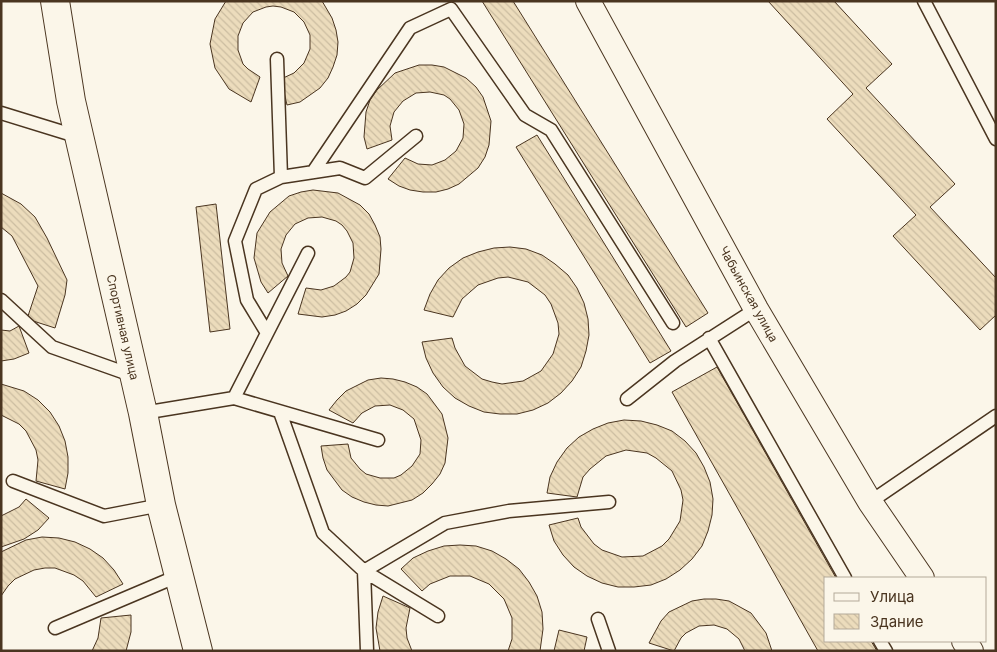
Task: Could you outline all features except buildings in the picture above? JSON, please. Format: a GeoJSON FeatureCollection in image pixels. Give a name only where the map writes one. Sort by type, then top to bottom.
{"type":"FeatureCollection","features":[{"type":"Feature","properties":{"kind":"street","name":"Спортивная улица"},"geometry":{"type":"LineString","coordinates":[[55,1],[71,102],[143,413],[162,504],[198,651]]}},
{"type":"Feature","properties":{"kind":"street","name":"Чабьинская улица"},"geometry":{"type":"LineString","coordinates":[[588,1],[756,309],[870,502],[921,577]]}},
{"type":"Feature","properties":{"kind":"lane"},"geometry":{"type":"LineString","coordinates":[[924,1],[996,139]]}},
{"type":"Feature","properties":{"kind":"lane"},"geometry":{"type":"LineString","coordinates":[[313,172],[410,28],[451,9],[524,115],[551,130],[673,323]]}},
{"type":"Feature","properties":{"kind":"lane"},"geometry":{"type":"LineString","coordinates":[[277,59],[281,177]]}},
{"type":"Feature","properties":{"kind":"lane"},"geometry":{"type":"LineString","coordinates":[[1,113],[79,137]]}},
{"type":"Feature","properties":{"kind":"lane"},"geometry":{"type":"LineString","coordinates":[[267,333],[247,300],[235,241],[256,190],[281,177],[340,168],[365,178],[416,136]]}},
{"type":"Feature","properties":{"kind":"lane"},"geometry":{"type":"LineString","coordinates":[[234,398],[308,254]]}},
{"type":"Feature","properties":{"kind":"lane"},"geometry":{"type":"LineString","coordinates":[[1,300],[52,347],[134,376]]}},
{"type":"Feature","properties":{"kind":"lane"},"geometry":{"type":"LineString","coordinates":[[627,398],[675,361],[756,309]]}},
{"type":"Feature","properties":{"kind":"lane"},"geometry":{"type":"LineString","coordinates":[[709,338],[844,577]]}},
{"type":"Feature","properties":{"kind":"lane"},"geometry":{"type":"LineString","coordinates":[[143,413],[234,398],[378,440]]}},
{"type":"Feature","properties":{"kind":"lane"},"geometry":{"type":"LineString","coordinates":[[280,412],[323,533],[364,570],[438,616]]}},
{"type":"Feature","properties":{"kind":"lane"},"geometry":{"type":"LineString","coordinates":[[870,502],[996,416]]}},
{"type":"Feature","properties":{"kind":"lane"},"geometry":{"type":"LineString","coordinates":[[13,481],[104,516],[162,504]]}},
{"type":"Feature","properties":{"kind":"lane"},"geometry":{"type":"LineString","coordinates":[[364,570],[445,523],[509,511],[609,502]]}},
{"type":"Feature","properties":{"kind":"lane"},"geometry":{"type":"LineString","coordinates":[[364,570],[367,651]]}},
{"type":"Feature","properties":{"kind":"lane"},"geometry":{"type":"LineString","coordinates":[[55,628],[180,575]]}},
{"type":"Feature","properties":{"kind":"lane"},"geometry":{"type":"LineString","coordinates":[[598,619],[608,651]]}}]}
